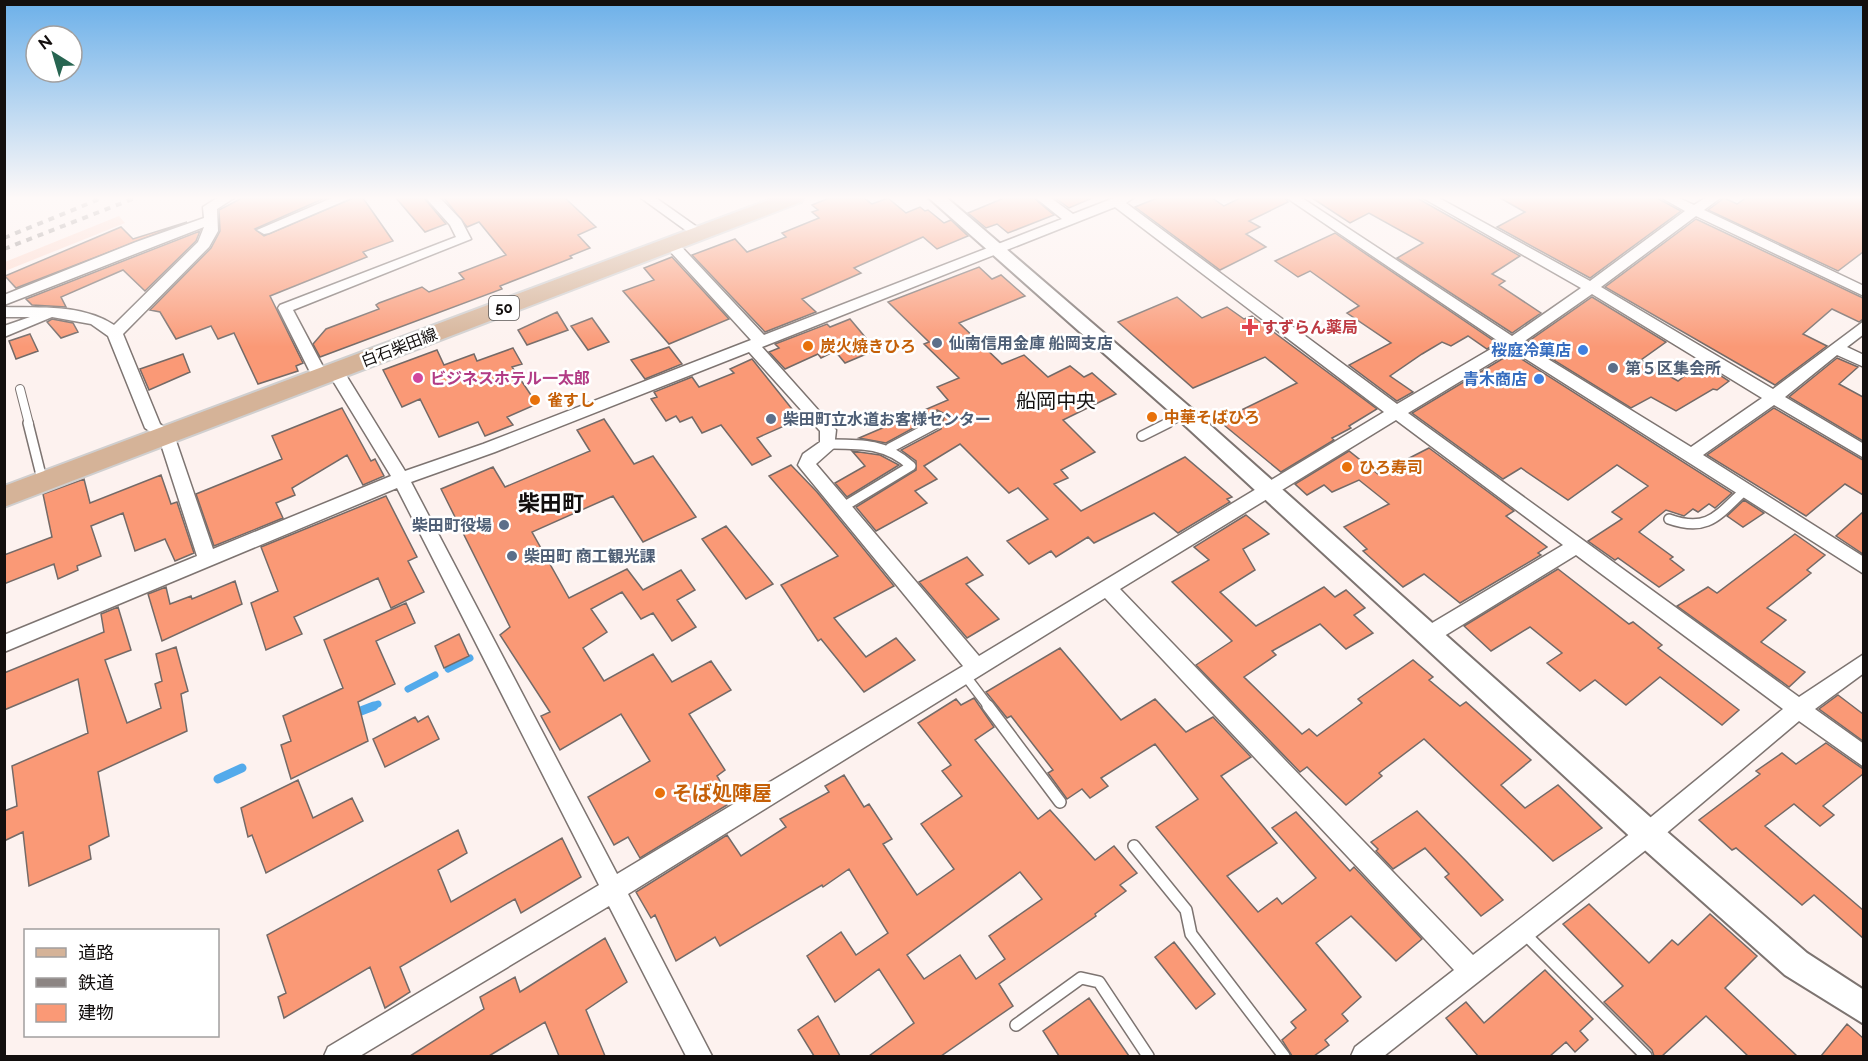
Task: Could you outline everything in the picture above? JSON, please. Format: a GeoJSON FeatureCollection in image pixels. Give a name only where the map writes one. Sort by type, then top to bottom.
{"type":"FeatureCollection","features":[{"type":"Feature","properties":{"kind":"main road","name":"白石柴田線"},"geometry":{"type":"LineString","coordinates":[[4,497],[665,248]]}},
{"type":"Feature","properties":{"kind":"street"},"geometry":{"type":"LineString","coordinates":[[4,302],[135,248]]}},
{"type":"Feature","properties":{"kind":"street"},"geometry":{"type":"LineString","coordinates":[[115,333],[201,248]]}},
{"type":"Feature","properties":{"kind":"street"},"geometry":{"type":"LineString","coordinates":[[442,248],[285,308],[401,479],[699,1056]]}},
{"type":"Feature","properties":{"kind":"street"},"geometry":{"type":"LineString","coordinates":[[674,248],[828,430],[828,444],[809,458],[807,465],[843,507],[970,670]]}},
{"type":"Feature","properties":{"kind":"street"},"geometry":{"type":"LineString","coordinates":[[4,644],[401,479],[489,448],[997,248],[1185,414],[1648,834],[1796,964],[1863,1009]]}},
{"type":"Feature","properties":{"kind":"street"},"geometry":{"type":"LineString","coordinates":[[1183,248],[1396,412],[1800,708],[1863,757]]}},
{"type":"Feature","properties":{"kind":"street"},"geometry":{"type":"LineString","coordinates":[[1368,248],[1512,343],[1691,455],[1863,567]]}},
{"type":"Feature","properties":{"kind":"street"},"geometry":{"type":"LineString","coordinates":[[1519,248],[1591,287],[1771,399],[1863,452]]}},
{"type":"Feature","properties":{"kind":"street"},"geometry":{"type":"LineString","coordinates":[[337,1056],[613,890],[1267,488],[1512,343],[1642,248]]}},
{"type":"Feature","properties":{"kind":"street"},"geometry":{"type":"LineString","coordinates":[[1770,248],[1863,292]]}},
{"type":"Feature","properties":{"kind":"street"},"geometry":{"type":"LineString","coordinates":[[4,312],[54,313],[96,320],[115,333],[153,428],[166,435],[207,560]]}},
{"type":"Feature","properties":{"kind":"street"},"geometry":{"type":"LineString","coordinates":[[4,332],[54,313]]}},
{"type":"Feature","properties":{"kind":"street"},"geometry":{"type":"LineString","coordinates":[[1691,455],[1771,399],[1863,326]]}},
{"type":"Feature","properties":{"kind":"street"},"geometry":{"type":"LineString","coordinates":[[1836,348],[1863,362]]}},
{"type":"Feature","properties":{"kind":"street"},"geometry":{"type":"LineString","coordinates":[[1429,635],[1577,545]]}},
{"type":"Feature","properties":{"kind":"street"},"geometry":{"type":"LineString","coordinates":[[1107,588],[1473,973]]}},
{"type":"Feature","properties":{"kind":"street"},"geometry":{"type":"LineString","coordinates":[[1364,1056],[1648,834],[1800,708],[1863,662]]}},
{"type":"Feature","properties":{"kind":"lane"},"geometry":{"type":"LineString","coordinates":[[20,389],[43,483]]}},
{"type":"Feature","properties":{"kind":"lane"},"geometry":{"type":"LineString","coordinates":[[1142,436],[1185,414]]}},
{"type":"Feature","properties":{"kind":"lane"},"geometry":{"type":"LineString","coordinates":[[890,448],[937,423],[939,416]]}},
{"type":"Feature","properties":{"kind":"lane"},"geometry":{"type":"LineString","coordinates":[[828,444],[875,445],[890,448],[911,466],[843,507]]}},
{"type":"Feature","properties":{"kind":"lane"},"geometry":{"type":"LineString","coordinates":[[1669,519],[1689,528],[1707,524],[1745,490]]}},
{"type":"Feature","properties":{"kind":"lane"},"geometry":{"type":"LineString","coordinates":[[970,670],[1060,802]]}},
{"type":"Feature","properties":{"kind":"lane"},"geometry":{"type":"LineString","coordinates":[[1134,846],[1186,910],[1191,934],[1284,1056]]}},
{"type":"Feature","properties":{"kind":"lane"},"geometry":{"type":"LineString","coordinates":[[1523,932],[1646,1056]]}},
{"type":"Feature","properties":{"kind":"lane"},"geometry":{"type":"LineString","coordinates":[[1016,1025],[1081,978],[1099,982],[1148,1056]]}},
{"type":"Feature","properties":{"kind":"shaded area"},"geometry":{"type":"Polygon","coordinates":[[[41,248],[64,248],[5,271],[5,262],[41,248]]]}},
{"type":"Feature","properties":{"kind":"building"},"geometry":{"type":"Polygon","coordinates":[[[72,248],[121,248],[16,288],[5,276],[72,248]]]}},
{"type":"Feature","properties":{"kind":"building"},"geometry":{"type":"Polygon","coordinates":[[[158,248],[189,248],[145,291],[123,270],[61,297],[66,307],[32,305],[26,299],[158,248]]]}},
{"type":"Feature","properties":{"kind":"building"},"geometry":{"type":"Polygon","coordinates":[[[211,248],[375,248],[363,252],[367,257],[270,296],[303,363],[296,366],[298,371],[258,384],[234,333],[218,339],[211,326],[176,339],[160,312],[150,310],[211,248]]]}},
{"type":"Feature","properties":{"kind":"building"},"geometry":{"type":"Polygon","coordinates":[[[500,248],[590,248],[570,256],[572,258],[500,286],[502,289],[320,357],[313,344],[326,329],[379,309],[376,305],[379,303],[422,287],[429,292],[464,279],[459,273],[506,255],[500,248]]]}},
{"type":"Feature","properties":{"kind":"building"},"geometry":{"type":"Polygon","coordinates":[[[712,248],[743,248],[747,252],[759,248],[900,248],[854,268],[861,273],[802,299],[816,312],[765,332],[692,255],[712,248]]]}},
{"type":"Feature","properties":{"kind":"building"},"geometry":{"type":"Polygon","coordinates":[[[1190,248],[1265,248],[1220,270],[1190,248]]]}},
{"type":"Feature","properties":{"kind":"building"},"geometry":{"type":"Polygon","coordinates":[[[1304,248],[1356,248],[1497,343],[1487,349],[1468,336],[1451,346],[1442,342],[1390,376],[1413,392],[1397,401],[1349,365],[1391,343],[1347,313],[1359,306],[1310,271],[1298,277],[1275,261],[1304,248]]]}},
{"type":"Feature","properties":{"kind":"building"},"geometry":{"type":"Polygon","coordinates":[[[1415,248],[1505,248],[1520,256],[1492,274],[1505,281],[1499,285],[1541,313],[1512,333],[1397,258],[1415,248]]]}},
{"type":"Feature","properties":{"kind":"building"},"geometry":{"type":"Polygon","coordinates":[[[1534,248],[1631,248],[1590,278],[1534,248]]]}},
{"type":"Feature","properties":{"kind":"building"},"geometry":{"type":"Polygon","coordinates":[[[1658,248],[1756,248],[1863,298],[1863,319],[1859,322],[1832,309],[1803,334],[1827,346],[1775,385],[1605,287],[1658,248]]]}},
{"type":"Feature","properties":{"kind":"building"},"geometry":{"type":"Polygon","coordinates":[[[1788,248],[1863,248],[1863,252],[1838,271],[1788,248]]]}},
{"type":"Feature","properties":{"kind":"building"},"geometry":{"type":"Polygon","coordinates":[[[672,257],[729,319],[669,344],[623,291],[654,280],[644,268],[672,257]]]}},
{"type":"Feature","properties":{"kind":"building"},"geometry":{"type":"Polygon","coordinates":[[[979,267],[992,279],[1001,275],[1025,296],[959,323],[1002,364],[1024,355],[1048,377],[1070,366],[1084,377],[1092,373],[1116,394],[1063,420],[1095,452],[1061,470],[1068,478],[1054,484],[1081,511],[1185,457],[1232,497],[1227,499],[1230,502],[1178,533],[1154,513],[1094,543],[1088,537],[1056,557],[1051,551],[1029,564],[1007,541],[1048,519],[1018,488],[1009,493],[960,444],[924,466],[937,479],[915,491],[927,503],[876,531],[856,507],[916,470],[916,461],[901,450],[941,429],[945,414],[937,410],[930,419],[886,443],[859,438],[948,400],[937,387],[959,378],[924,344],[929,342],[888,302],[979,267]]]}},
{"type":"Feature","properties":{"kind":"building"},"geometry":{"type":"Polygon","coordinates":[[[1177,297],[1202,318],[1227,307],[1244,319],[1252,316],[1377,409],[1349,426],[1351,428],[1332,438],[1334,440],[1281,472],[1219,421],[1297,383],[1265,357],[1193,388],[1118,322],[1177,297]]]}},
{"type":"Feature","properties":{"kind":"building"},"geometry":{"type":"Polygon","coordinates":[[[1592,297],[1666,342],[1641,360],[1678,381],[1701,363],[1729,381],[1717,390],[1713,389],[1676,411],[1651,397],[1631,408],[1526,343],[1592,297]]]}},
{"type":"Feature","properties":{"kind":"building"},"geometry":{"type":"Polygon","coordinates":[[[557,312],[568,330],[527,345],[518,330],[557,312]]]}},
{"type":"Feature","properties":{"kind":"building"},"geometry":{"type":"Polygon","coordinates":[[[592,318],[609,342],[588,350],[571,326],[592,318]]]}},
{"type":"Feature","properties":{"kind":"building"},"geometry":{"type":"Polygon","coordinates":[[[52,319],[73,323],[78,332],[61,338],[47,322],[52,319]]]}},
{"type":"Feature","properties":{"kind":"building"},"geometry":{"type":"Polygon","coordinates":[[[850,319],[876,350],[845,363],[835,351],[821,358],[818,354],[785,369],[769,352],[779,348],[775,344],[827,324],[830,327],[850,319]]]}},
{"type":"Feature","properties":{"kind":"building"},"geometry":{"type":"Polygon","coordinates":[[[30,334],[38,351],[16,359],[9,341],[30,334]]]}},
{"type":"Feature","properties":{"kind":"building"},"geometry":{"type":"Polygon","coordinates":[[[669,347],[682,364],[645,379],[631,360],[669,347]]]}},
{"type":"Feature","properties":{"kind":"building"},"geometry":{"type":"Polygon","coordinates":[[[513,348],[522,364],[512,367],[537,404],[507,417],[513,425],[485,436],[478,422],[439,437],[420,399],[402,407],[383,370],[437,350],[444,365],[474,354],[477,361],[513,348]]]}},
{"type":"Feature","properties":{"kind":"building"},"geometry":{"type":"Polygon","coordinates":[[[1512,353],[1732,493],[1715,508],[1709,504],[1698,512],[1693,509],[1684,516],[1666,510],[1639,532],[1673,557],[1670,559],[1684,570],[1659,587],[1618,558],[1615,560],[1588,541],[1622,519],[1612,512],[1648,486],[1617,465],[1568,500],[1521,468],[1503,479],[1412,413],[1512,353]]]}},
{"type":"Feature","properties":{"kind":"building"},"geometry":{"type":"Polygon","coordinates":[[[183,354],[190,372],[149,390],[140,369],[183,354]]]}},
{"type":"Feature","properties":{"kind":"building"},"geometry":{"type":"Polygon","coordinates":[[[1837,358],[1858,367],[1839,384],[1863,397],[1863,441],[1789,397],[1837,358]]]}},
{"type":"Feature","properties":{"kind":"building"},"geometry":{"type":"Polygon","coordinates":[[[752,359],[800,419],[757,438],[771,456],[752,465],[721,425],[702,433],[692,417],[680,422],[676,416],[666,421],[651,399],[657,397],[654,392],[692,377],[699,387],[734,373],[730,369],[752,359]]]}},
{"type":"Feature","properties":{"kind":"building"},"geometry":{"type":"Polygon","coordinates":[[[342,408],[371,461],[375,459],[384,476],[363,485],[347,455],[292,488],[295,495],[276,503],[283,518],[214,546],[196,494],[282,459],[272,436],[342,408]]]}},
{"type":"Feature","properties":{"kind":"building"},"geometry":{"type":"Polygon","coordinates":[[[1774,408],[1863,460],[1863,495],[1845,484],[1806,516],[1707,455],[1774,408]]]}},
{"type":"Feature","properties":{"kind":"building"},"geometry":{"type":"Polygon","coordinates":[[[604,419],[634,464],[653,456],[696,517],[643,542],[613,496],[532,532],[569,598],[627,569],[643,590],[681,570],[695,590],[677,600],[696,627],[672,641],[653,613],[641,619],[622,592],[591,609],[607,632],[583,648],[604,681],[653,654],[672,682],[711,661],[731,690],[689,714],[725,770],[717,776],[720,781],[714,785],[727,805],[640,858],[628,837],[614,845],[588,797],[650,761],[621,714],[560,750],[541,716],[550,712],[500,635],[510,627],[441,489],[493,467],[505,487],[590,451],[577,430],[604,419]]]}},
{"type":"Feature","properties":{"kind":"building"},"geometry":{"type":"Polygon","coordinates":[[[1429,448],[1514,511],[1506,516],[1547,547],[1538,553],[1541,555],[1460,603],[1424,574],[1403,587],[1363,551],[1367,549],[1344,527],[1389,504],[1359,480],[1332,492],[1324,485],[1307,495],[1295,484],[1349,451],[1378,474],[1429,448]]]}},
{"type":"Feature","properties":{"kind":"building"},"geometry":{"type":"Polygon","coordinates":[[[852,451],[880,455],[899,465],[847,497],[835,483],[865,466],[852,451]]]}},
{"type":"Feature","properties":{"kind":"building"},"geometry":{"type":"Polygon","coordinates":[[[791,465],[817,492],[894,586],[834,618],[866,657],[896,638],[915,660],[864,692],[821,639],[818,641],[781,585],[838,556],[769,476],[791,465]]]}},
{"type":"Feature","properties":{"kind":"building"},"geometry":{"type":"Polygon","coordinates":[[[161,475],[171,504],[177,502],[194,553],[175,561],[165,539],[135,551],[123,513],[91,526],[101,556],[77,566],[78,570],[58,579],[54,564],[4,584],[4,555],[52,537],[43,494],[84,479],[90,503],[161,475]]]}},
{"type":"Feature","properties":{"kind":"building"},"geometry":{"type":"Polygon","coordinates":[[[386,496],[417,557],[408,561],[424,592],[391,608],[378,578],[294,617],[302,634],[266,650],[251,603],[278,591],[261,547],[386,496]]]}},
{"type":"Feature","properties":{"kind":"building"},"geometry":{"type":"Polygon","coordinates":[[[1744,500],[1764,513],[1743,527],[1727,516],[1744,500]]]}},
{"type":"Feature","properties":{"kind":"building"},"geometry":{"type":"Polygon","coordinates":[[[1863,512],[1863,554],[1836,536],[1863,512]]]}},
{"type":"Feature","properties":{"kind":"building"},"geometry":{"type":"Polygon","coordinates":[[[1246,515],[1269,534],[1243,549],[1255,570],[1220,592],[1256,626],[1324,587],[1335,597],[1346,590],[1365,608],[1354,615],[1373,633],[1346,649],[1320,624],[1272,651],[1276,655],[1244,677],[1302,734],[1309,729],[1317,736],[1362,703],[1358,699],[1413,660],[1433,677],[1429,680],[1460,706],[1466,702],[1531,760],[1501,785],[1525,808],[1558,785],[1602,828],[1553,861],[1424,739],[1379,773],[1382,776],[1346,805],[1307,767],[1300,772],[1196,665],[1232,641],[1172,582],[1209,560],[1194,547],[1246,515]]]}},
{"type":"Feature","properties":{"kind":"building"},"geometry":{"type":"Polygon","coordinates":[[[726,526],[773,584],[746,599],[702,539],[726,526]]]}},
{"type":"Feature","properties":{"kind":"building"},"geometry":{"type":"Polygon","coordinates":[[[1795,534],[1825,555],[1807,570],[1811,573],[1767,608],[1786,620],[1761,642],[1805,672],[1789,687],[1677,606],[1708,587],[1717,593],[1795,534]]]}},
{"type":"Feature","properties":{"kind":"building"},"geometry":{"type":"Polygon","coordinates":[[[967,557],[983,575],[966,584],[999,619],[967,638],[919,582],[967,557]]]}},
{"type":"Feature","properties":{"kind":"building"},"geometry":{"type":"Polygon","coordinates":[[[1558,569],[1629,624],[1633,622],[1662,645],[1658,648],[1739,710],[1722,725],[1660,677],[1626,705],[1595,680],[1580,691],[1547,663],[1562,653],[1530,627],[1491,651],[1464,626],[1558,569]]]}},
{"type":"Feature","properties":{"kind":"building"},"geometry":{"type":"Polygon","coordinates":[[[235,581],[242,604],[162,641],[148,594],[166,587],[170,604],[191,596],[192,599],[235,581]]]}},
{"type":"Feature","properties":{"kind":"building"},"geometry":{"type":"Polygon","coordinates":[[[406,603],[415,623],[376,641],[395,684],[358,702],[368,741],[291,779],[281,745],[291,741],[283,716],[343,688],[324,640],[406,603]]]}},
{"type":"Feature","properties":{"kind":"building"},"geometry":{"type":"Polygon","coordinates":[[[118,607],[131,650],[105,660],[127,723],[161,708],[155,684],[162,681],[156,654],[176,647],[188,691],[181,694],[187,731],[98,772],[109,836],[89,846],[91,859],[29,886],[23,832],[4,841],[4,811],[17,806],[12,766],[88,733],[78,679],[4,710],[4,673],[104,632],[101,614],[118,607]]]}},
{"type":"Feature","properties":{"kind":"building"},"geometry":{"type":"Polygon","coordinates":[[[459,634],[469,656],[444,668],[435,646],[459,634]]]}},
{"type":"Feature","properties":{"kind":"building"},"geometry":{"type":"Polygon","coordinates":[[[1060,648],[1121,720],[1155,699],[1186,732],[1213,717],[1251,757],[1221,776],[1277,843],[1227,876],[1258,912],[1277,898],[1282,904],[1316,878],[1272,828],[1296,812],[1350,871],[1354,867],[1422,939],[1396,961],[1351,916],[1316,943],[1361,997],[1342,1014],[1348,1021],[1325,1040],[1329,1045],[1314,1056],[1292,1056],[1282,1040],[1296,1028],[1291,1022],[1306,1010],[1156,827],[1198,799],[1155,744],[1101,778],[1108,786],[1090,798],[1082,789],[1067,799],[1048,773],[1053,770],[1011,716],[1007,718],[986,692],[1060,648]]]}},
{"type":"Feature","properties":{"kind":"building"},"geometry":{"type":"Polygon","coordinates":[[[1838,695],[1863,714],[1863,741],[1819,709],[1838,695]]]}},
{"type":"Feature","properties":{"kind":"building"},"geometry":{"type":"Polygon","coordinates":[[[974,698],[994,727],[975,740],[1038,819],[1050,810],[1095,860],[1114,846],[1137,873],[1120,885],[1126,891],[1095,914],[1096,916],[999,984],[1013,1006],[941,1056],[869,1056],[914,1023],[879,969],[835,1002],[807,956],[841,932],[856,955],[888,933],[849,869],[823,887],[822,885],[720,946],[715,937],[676,961],[655,915],[651,918],[636,892],[727,835],[741,856],[786,827],[780,819],[829,792],[825,786],[844,775],[864,807],[869,804],[892,839],[883,844],[917,895],[954,869],[921,824],[962,796],[942,771],[951,765],[918,723],[956,699],[961,705],[974,698]],[[1020,872],[907,955],[924,979],[960,955],[976,979],[1005,959],[989,936],[1042,899],[1020,872]]]}},
{"type":"Feature","properties":{"kind":"building"},"geometry":{"type":"Polygon","coordinates":[[[428,716],[439,739],[385,767],[373,739],[415,717],[418,722],[428,716]]]}},
{"type":"Feature","properties":{"kind":"building"},"geometry":{"type":"Polygon","coordinates":[[[1826,743],[1863,769],[1863,774],[1823,806],[1834,815],[1820,826],[1794,804],[1765,826],[1863,910],[1863,938],[1814,895],[1802,905],[1736,848],[1732,850],[1699,820],[1760,774],[1756,771],[1782,753],[1796,764],[1826,743]]]}},
{"type":"Feature","properties":{"kind":"building"},"geometry":{"type":"Polygon","coordinates":[[[298,780],[313,818],[352,798],[363,821],[266,873],[252,835],[248,837],[241,808],[298,780]]]}},
{"type":"Feature","properties":{"kind":"building"},"geometry":{"type":"Polygon","coordinates":[[[1417,811],[1503,900],[1481,916],[1445,877],[1449,874],[1425,848],[1393,869],[1376,851],[1378,849],[1371,842],[1417,811]]]}},
{"type":"Feature","properties":{"kind":"building"},"geometry":{"type":"Polygon","coordinates":[[[458,830],[467,853],[438,870],[451,902],[562,838],[581,877],[521,913],[515,899],[400,967],[410,992],[385,1008],[370,967],[284,1018],[278,997],[286,993],[267,935],[458,830]]]}},
{"type":"Feature","properties":{"kind":"building"},"geometry":{"type":"Polygon","coordinates":[[[1589,904],[1649,963],[1672,940],[1678,945],[1710,914],[1757,956],[1725,988],[1797,1056],[1748,1056],[1706,1016],[1662,1056],[1654,1056],[1652,1050],[1604,1002],[1623,986],[1563,924],[1589,904]]]}},
{"type":"Feature","properties":{"kind":"building"},"geometry":{"type":"Polygon","coordinates":[[[605,938],[627,982],[586,1010],[605,1056],[559,1056],[545,1022],[489,1056],[410,1056],[484,1009],[480,997],[515,977],[520,992],[605,938]]]}},
{"type":"Feature","properties":{"kind":"building"},"geometry":{"type":"Polygon","coordinates":[[[1174,942],[1215,994],[1196,1009],[1155,957],[1174,942]]]}},
{"type":"Feature","properties":{"kind":"building"},"geometry":{"type":"Polygon","coordinates":[[[1545,970],[1593,1019],[1580,1031],[1588,1040],[1575,1052],[1566,1042],[1550,1056],[1478,1056],[1446,1018],[1466,1002],[1484,1023],[1545,970]]]}},
{"type":"Feature","properties":{"kind":"building"},"geometry":{"type":"Polygon","coordinates":[[[1089,998],[1129,1056],[1059,1056],[1043,1031],[1089,998]]]}},
{"type":"Feature","properties":{"kind":"building"},"geometry":{"type":"Polygon","coordinates":[[[818,1016],[840,1056],[814,1056],[798,1030],[818,1016]]]}},
{"type":"Feature","properties":{"kind":"building"},"geometry":{"type":"Polygon","coordinates":[[[1847,1024],[1863,1038],[1863,1056],[1821,1056],[1847,1024]]]}},
{"type":"Feature","properties":{"kind":"waterway"},"geometry":{"type":"LineString","coordinates":[[448,669],[470,658]]}},
{"type":"Feature","properties":{"kind":"waterway"},"geometry":{"type":"LineString","coordinates":[[408,689],[435,675]]}},
{"type":"Feature","properties":{"kind":"waterway"},"geometry":{"type":"LineString","coordinates":[[370,707],[378,704]]}},
{"type":"Feature","properties":{"kind":"waterway"},"geometry":{"type":"LineString","coordinates":[[353,714],[374,706]]}},
{"type":"Feature","properties":{"kind":"waterway"},"geometry":{"type":"LineString","coordinates":[[218,779],[242,768]]}},
{"type":"Feature","properties":{"kind":"railway"},"geometry":{"type":"LineString","coordinates":[[4,249],[8,248]]}},
{"type":"Feature","properties":{"kind":"place","name":"すずらん薬局"},"geometry":{"type":"Point","coordinates":[1250,327]}},
{"type":"Feature","properties":{"kind":"place","name":"仙南信用金庫 船岡支店"},"geometry":{"type":"Point","coordinates":[937,343]}},
{"type":"Feature","properties":{"kind":"place","name":"炭火焼きひろ"},"geometry":{"type":"Point","coordinates":[808,346]}},
{"type":"Feature","properties":{"kind":"place","name":"桜庭冷菓店"},"geometry":{"type":"Point","coordinates":[1583,350]}},
{"type":"Feature","properties":{"kind":"place","name":"第５区集会所"},"geometry":{"type":"Point","coordinates":[1613,368]}},
{"type":"Feature","properties":{"kind":"place","name":"ビジネスホテル一太郎"},"geometry":{"type":"Point","coordinates":[418,378]}},
{"type":"Feature","properties":{"kind":"place","name":"青木商店"},"geometry":{"type":"Point","coordinates":[1539,379]}},
{"type":"Feature","properties":{"kind":"place","name":"雀すし"},"geometry":{"type":"Point","coordinates":[535,400]}},
{"type":"Feature","properties":{"kind":"place","name":"中華そばひろ"},"geometry":{"type":"Point","coordinates":[1152,417]}},
{"type":"Feature","properties":{"kind":"place","name":"柴田町立水道お客様センター"},"geometry":{"type":"Point","coordinates":[771,419]}},
{"type":"Feature","properties":{"kind":"place","name":"ひろ寿司"},"geometry":{"type":"Point","coordinates":[1347,467]}},
{"type":"Feature","properties":{"kind":"place","name":"柴田町役場"},"geometry":{"type":"Point","coordinates":[504,525]}},
{"type":"Feature","properties":{"kind":"place","name":"柴田町 商工観光課"},"geometry":{"type":"Point","coordinates":[512,556]}},
{"type":"Feature","properties":{"kind":"place","name":"そば処陣屋"},"geometry":{"type":"Point","coordinates":[660,793]}},
{"type":"Feature","properties":{"kind":"district","name":"船岡中央"},"geometry":{"type":"Point","coordinates":[1056,401]}},
{"type":"Feature","properties":{"kind":"district","name":"柴田町"},"geometry":{"type":"Point","coordinates":[551,503]}}]}
